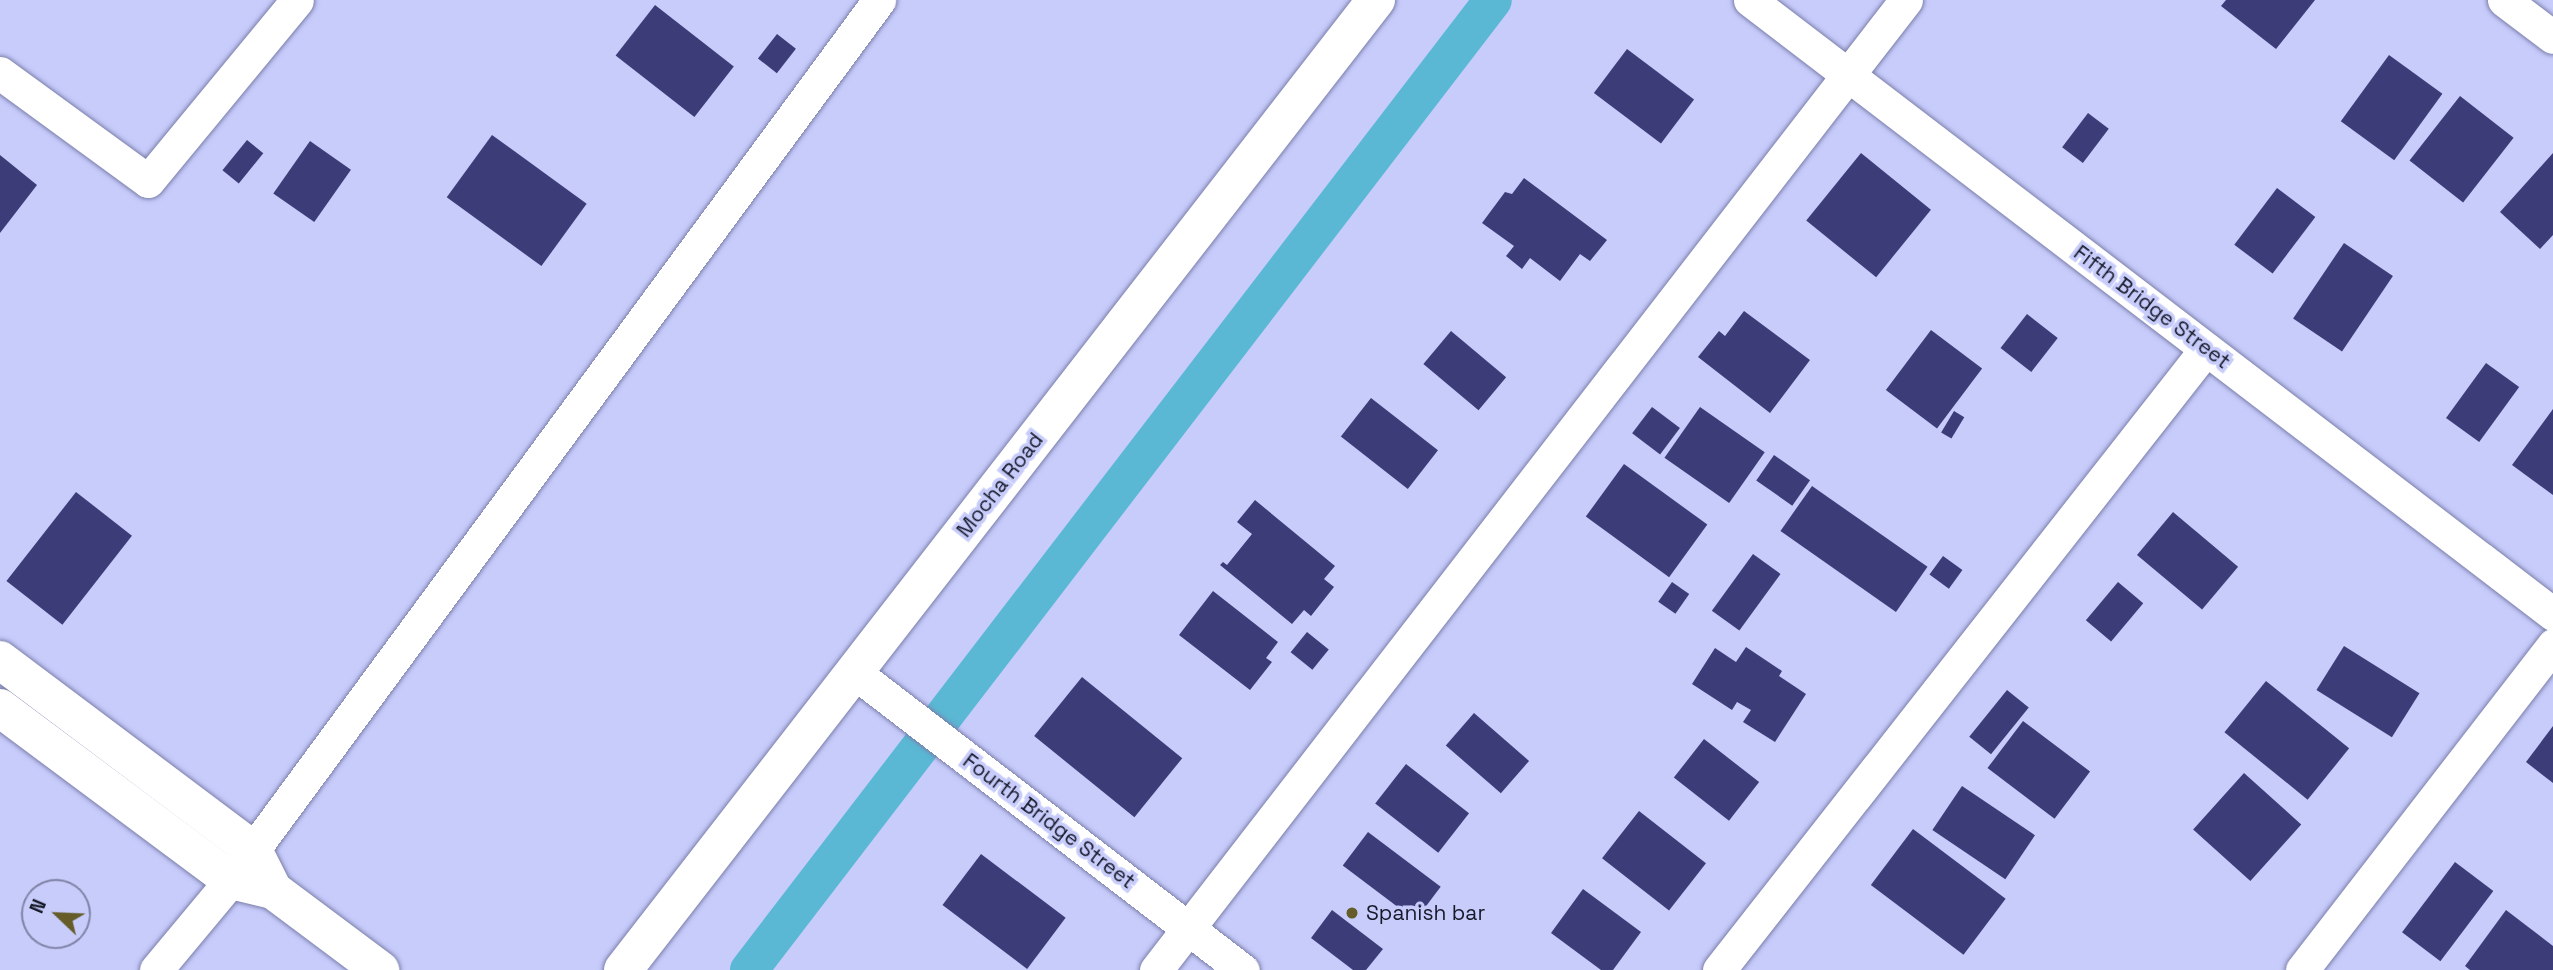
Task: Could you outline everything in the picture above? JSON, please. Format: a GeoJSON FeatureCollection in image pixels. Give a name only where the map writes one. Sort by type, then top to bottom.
{"type":"FeatureCollection","features":[{"type":"Feature","properties":{"kind":"street"},"geometry":{"type":"LineString","coordinates":[[0,73],[148,181],[297,0]]}},
{"type":"Feature","properties":{"kind":"street"},"geometry":{"type":"LineString","coordinates":[[156,970],[231,880],[880,0]]}},
{"type":"Feature","properties":{"kind":"street","name":"Mocha Road"},"geometry":{"type":"LineString","coordinates":[[623,970],[1376,0]]}},
{"type":"Feature","properties":{"kind":"street","name":"Fifth Bridge Street"},"geometry":{"type":"LineString","coordinates":[[1750,0],[2553,614]]}},
{"type":"Feature","properties":{"kind":"street"},"geometry":{"type":"LineString","coordinates":[[1156,970],[1906,0]]}},
{"type":"Feature","properties":{"kind":"street"},"geometry":{"type":"LineString","coordinates":[[2504,0],[2553,37]]}},
{"type":"Feature","properties":{"kind":"street"},"geometry":{"type":"LineString","coordinates":[[1719,970],[2206,348]]}},
{"type":"Feature","properties":{"kind":"street"},"geometry":{"type":"LineString","coordinates":[[2313,966],[2553,645]]}},
{"type":"Feature","properties":{"kind":"street"},"geometry":{"type":"LineString","coordinates":[[0,660],[253,850],[273,890]]}},
{"type":"Feature","properties":{"kind":"street","name":"Fourth Bridge Street"},"geometry":{"type":"LineString","coordinates":[[854,673],[1243,970]]}},
{"type":"Feature","properties":{"kind":"street"},"geometry":{"type":"LineString","coordinates":[[0,708],[231,880],[273,890],[380,970]]}},
{"type":"Feature","properties":{"kind":"building"},"geometry":{"type":"Polygon","coordinates":[[[2226,0],[2315,0],[2276,49],[2221,6],[2226,0]]]}},
{"type":"Feature","properties":{"kind":"building"},"geometry":{"type":"Polygon","coordinates":[[[655,5],[734,67],[694,117],[616,55],[655,5]]]}},
{"type":"Feature","properties":{"kind":"building"},"geometry":{"type":"Polygon","coordinates":[[[777,34],[796,49],[777,73],[758,58],[777,34]]]}},
{"type":"Feature","properties":{"kind":"building"},"geometry":{"type":"Polygon","coordinates":[[[1627,49],[1694,100],[1661,143],[1594,93],[1627,49]]]}},
{"type":"Feature","properties":{"kind":"building"},"geometry":{"type":"Polygon","coordinates":[[[2389,55],[2442,94],[2394,160],[2341,121],[2389,55]]]}},
{"type":"Feature","properties":{"kind":"building"},"geometry":{"type":"Polygon","coordinates":[[[2460,96],[2514,138],[2463,202],[2410,161],[2460,96]]]}},
{"type":"Feature","properties":{"kind":"building"},"geometry":{"type":"Polygon","coordinates":[[[2088,113],[2109,129],[2083,163],[2062,147],[2088,113]]]}},
{"type":"Feature","properties":{"kind":"building"},"geometry":{"type":"Polygon","coordinates":[[[492,135],[587,204],[541,266],[447,197],[492,135]]]}},
{"type":"Feature","properties":{"kind":"building"},"geometry":{"type":"Polygon","coordinates":[[[247,140],[263,153],[239,184],[222,170],[247,140]]]}},
{"type":"Feature","properties":{"kind":"building"},"geometry":{"type":"Polygon","coordinates":[[[310,141],[351,170],[314,222],[273,193],[310,141]]]}},
{"type":"Feature","properties":{"kind":"building"},"geometry":{"type":"Polygon","coordinates":[[[1861,153],[1931,210],[1876,277],[1806,221],[1861,153]]]}},
{"type":"Feature","properties":{"kind":"building"},"geometry":{"type":"Polygon","coordinates":[[[2553,153],[2553,235],[2540,249],[2500,212],[2553,153]]]}},
{"type":"Feature","properties":{"kind":"building"},"geometry":{"type":"Polygon","coordinates":[[[0,155],[37,185],[0,233],[0,155]]]}},
{"type":"Feature","properties":{"kind":"building"},"geometry":{"type":"Polygon","coordinates":[[[1524,178],[1607,240],[1590,261],[1580,254],[1560,281],[1530,258],[1522,269],[1506,256],[1514,246],[1482,223],[1505,192],[1512,194],[1524,178]]]}},
{"type":"Feature","properties":{"kind":"building"},"geometry":{"type":"Polygon","coordinates":[[[2277,188],[2315,217],[2273,274],[2234,245],[2277,188]]]}},
{"type":"Feature","properties":{"kind":"building"},"geometry":{"type":"Polygon","coordinates":[[[2344,243],[2393,276],[2342,351],[2293,318],[2344,243]]]}},
{"type":"Feature","properties":{"kind":"building"},"geometry":{"type":"Polygon","coordinates":[[[1744,311],[1810,360],[1770,413],[1698,357],[1719,331],[1725,336],[1744,311]]]}},
{"type":"Feature","properties":{"kind":"building"},"geometry":{"type":"Polygon","coordinates":[[[2027,314],[2058,338],[2031,372],[2001,348],[2027,314]]]}},
{"type":"Feature","properties":{"kind":"building"},"geometry":{"type":"Polygon","coordinates":[[[1931,330],[1982,369],[1937,428],[1886,390],[1931,330]]]}},
{"type":"Feature","properties":{"kind":"building"},"geometry":{"type":"Polygon","coordinates":[[[1451,331],[1506,377],[1479,410],[1423,364],[1451,331]]]}},
{"type":"Feature","properties":{"kind":"building"},"geometry":{"type":"Polygon","coordinates":[[[2486,363],[2519,387],[2479,442],[2446,418],[2486,363]]]}},
{"type":"Feature","properties":{"kind":"building"},"geometry":{"type":"Polygon","coordinates":[[[1371,398],[1438,450],[1408,489],[1341,437],[1371,398]]]}},
{"type":"Feature","properties":{"kind":"building"},"geometry":{"type":"Polygon","coordinates":[[[1652,407],[1680,428],[1660,454],[1632,433],[1652,407]]]}},
{"type":"Feature","properties":{"kind":"building"},"geometry":{"type":"Polygon","coordinates":[[[1700,407],[1765,452],[1729,503],[1664,458],[1700,407]]]}},
{"type":"Feature","properties":{"kind":"building"},"geometry":{"type":"Polygon","coordinates":[[[2553,409],[2553,495],[2512,465],[2553,409]]]}},
{"type":"Feature","properties":{"kind":"building"},"geometry":{"type":"Polygon","coordinates":[[[1954,411],[1964,417],[1951,439],[1941,432],[1954,411]]]}},
{"type":"Feature","properties":{"kind":"building"},"geometry":{"type":"Polygon","coordinates":[[[1774,455],[1810,480],[1792,506],[1756,480],[1774,455]]]}},
{"type":"Feature","properties":{"kind":"building"},"geometry":{"type":"Polygon","coordinates":[[[1624,464],[1707,525],[1669,577],[1586,517],[1624,464]]]}},
{"type":"Feature","properties":{"kind":"building"},"geometry":{"type":"Polygon","coordinates":[[[1812,486],[1928,567],[1896,612],[1780,531],[1812,486]]]}},
{"type":"Feature","properties":{"kind":"building"},"geometry":{"type":"Polygon","coordinates":[[[76,492],[132,536],[62,625],[6,581],[76,492]]]}},
{"type":"Feature","properties":{"kind":"building"},"geometry":{"type":"Polygon","coordinates":[[[1255,500],[1335,566],[1324,579],[1334,587],[1311,616],[1304,610],[1292,624],[1220,565],[1223,562],[1227,565],[1252,534],[1237,522],[1255,500]]]}},
{"type":"Feature","properties":{"kind":"building"},"geometry":{"type":"Polygon","coordinates":[[[2173,512],[2238,567],[2202,610],[2137,555],[2173,512]]]}},
{"type":"Feature","properties":{"kind":"building"},"geometry":{"type":"Polygon","coordinates":[[[1753,554],[1781,574],[1739,631],[1712,611],[1753,554]]]}},
{"type":"Feature","properties":{"kind":"building"},"geometry":{"type":"Polygon","coordinates":[[[1943,556],[1962,570],[1949,589],[1929,575],[1943,556]]]}},
{"type":"Feature","properties":{"kind":"building"},"geometry":{"type":"Polygon","coordinates":[[[1672,582],[1689,594],[1675,614],[1658,602],[1672,582]]]}},
{"type":"Feature","properties":{"kind":"building"},"geometry":{"type":"Polygon","coordinates":[[[2118,582],[2143,603],[2111,642],[2086,620],[2118,582]]]}},
{"type":"Feature","properties":{"kind":"building"},"geometry":{"type":"Polygon","coordinates":[[[1213,591],[1278,642],[1266,658],[1272,662],[1250,690],[1179,635],[1213,591]]]}},
{"type":"Feature","properties":{"kind":"building"},"geometry":{"type":"Polygon","coordinates":[[[1307,632],[1329,650],[1312,670],[1291,652],[1307,632]]]}},
{"type":"Feature","properties":{"kind":"building"},"geometry":{"type":"Polygon","coordinates":[[[2344,646],[2419,693],[2392,737],[2316,690],[2344,646]]]}},
{"type":"Feature","properties":{"kind":"building"},"geometry":{"type":"Polygon","coordinates":[[[1746,647],[1782,671],[1779,676],[1806,694],[1775,742],[1743,722],[1751,710],[1737,702],[1732,710],[1692,684],[1715,648],[1736,662],[1746,647]]]}},
{"type":"Feature","properties":{"kind":"building"},"geometry":{"type":"Polygon","coordinates":[[[1082,677],[1182,758],[1134,817],[1034,736],[1082,677]]]}},
{"type":"Feature","properties":{"kind":"building"},"geometry":{"type":"Polygon","coordinates":[[[2266,681],[2349,748],[2308,800],[2224,732],[2266,681]]]}},
{"type":"Feature","properties":{"kind":"building"},"geometry":{"type":"Polygon","coordinates":[[[2007,690],[2029,708],[1991,754],[1969,737],[2007,690]]]}},
{"type":"Feature","properties":{"kind":"building"},"geometry":{"type":"Polygon","coordinates":[[[1474,713],[1529,761],[1501,793],[1446,745],[1474,713]]]}},
{"type":"Feature","properties":{"kind":"building"},"geometry":{"type":"Polygon","coordinates":[[[2023,721],[2090,772],[2055,819],[1987,768],[2023,721]]]}},
{"type":"Feature","properties":{"kind":"building"},"geometry":{"type":"Polygon","coordinates":[[[2553,726],[2553,783],[2526,762],[2553,726]]]}},
{"type":"Feature","properties":{"kind":"building"},"geometry":{"type":"Polygon","coordinates":[[[1704,739],[1759,782],[1729,821],[1674,778],[1704,739]]]}},
{"type":"Feature","properties":{"kind":"building"},"geometry":{"type":"Polygon","coordinates":[[[1406,764],[1469,813],[1438,853],[1375,803],[1406,764]]]}},
{"type":"Feature","properties":{"kind":"building"},"geometry":{"type":"Polygon","coordinates":[[[2244,773],[2301,825],[2250,881],[2193,829],[2244,773]]]}},
{"type":"Feature","properties":{"kind":"building"},"geometry":{"type":"Polygon","coordinates":[[[1962,786],[2035,835],[2005,879],[1932,830],[1962,786]]]}},
{"type":"Feature","properties":{"kind":"building"},"geometry":{"type":"Polygon","coordinates":[[[1639,811],[1706,863],[1669,911],[1602,858],[1639,811]]]}},
{"type":"Feature","properties":{"kind":"building"},"geometry":{"type":"Polygon","coordinates":[[[1913,829],[2006,899],[1964,955],[1871,885],[1913,829]]]}},
{"type":"Feature","properties":{"kind":"building"},"geometry":{"type":"Polygon","coordinates":[[[1368,832],[1441,887],[1415,920],[1343,866],[1368,832]]]}},
{"type":"Feature","properties":{"kind":"building"},"geometry":{"type":"Polygon","coordinates":[[[981,854],[1066,918],[1027,969],[942,905],[981,854]]]}},
{"type":"Feature","properties":{"kind":"building"},"geometry":{"type":"Polygon","coordinates":[[[2455,862],[2493,891],[2440,961],[2402,932],[2455,862]]]}},
{"type":"Feature","properties":{"kind":"building"},"geometry":{"type":"Polygon","coordinates":[[[1583,889],[1641,932],[1613,970],[1601,970],[1551,933],[1583,889]]]}},
{"type":"Feature","properties":{"kind":"building"},"geometry":{"type":"Polygon","coordinates":[[[1332,910],[1383,949],[1366,970],[1353,970],[1311,938],[1332,910]]]}},
{"type":"Feature","properties":{"kind":"building"},"geometry":{"type":"Polygon","coordinates":[[[2506,910],[2553,946],[2553,970],[2470,970],[2465,966],[2506,910]]]}},
{"type":"Feature","properties":{"kind":"waterway"},"geometry":{"type":"LineString","coordinates":[[749,970],[1493,0]]}},
{"type":"Feature","properties":{"kind":"place","name":"Spanish bar"},"geometry":{"type":"Point","coordinates":[1352,913]}}]}
